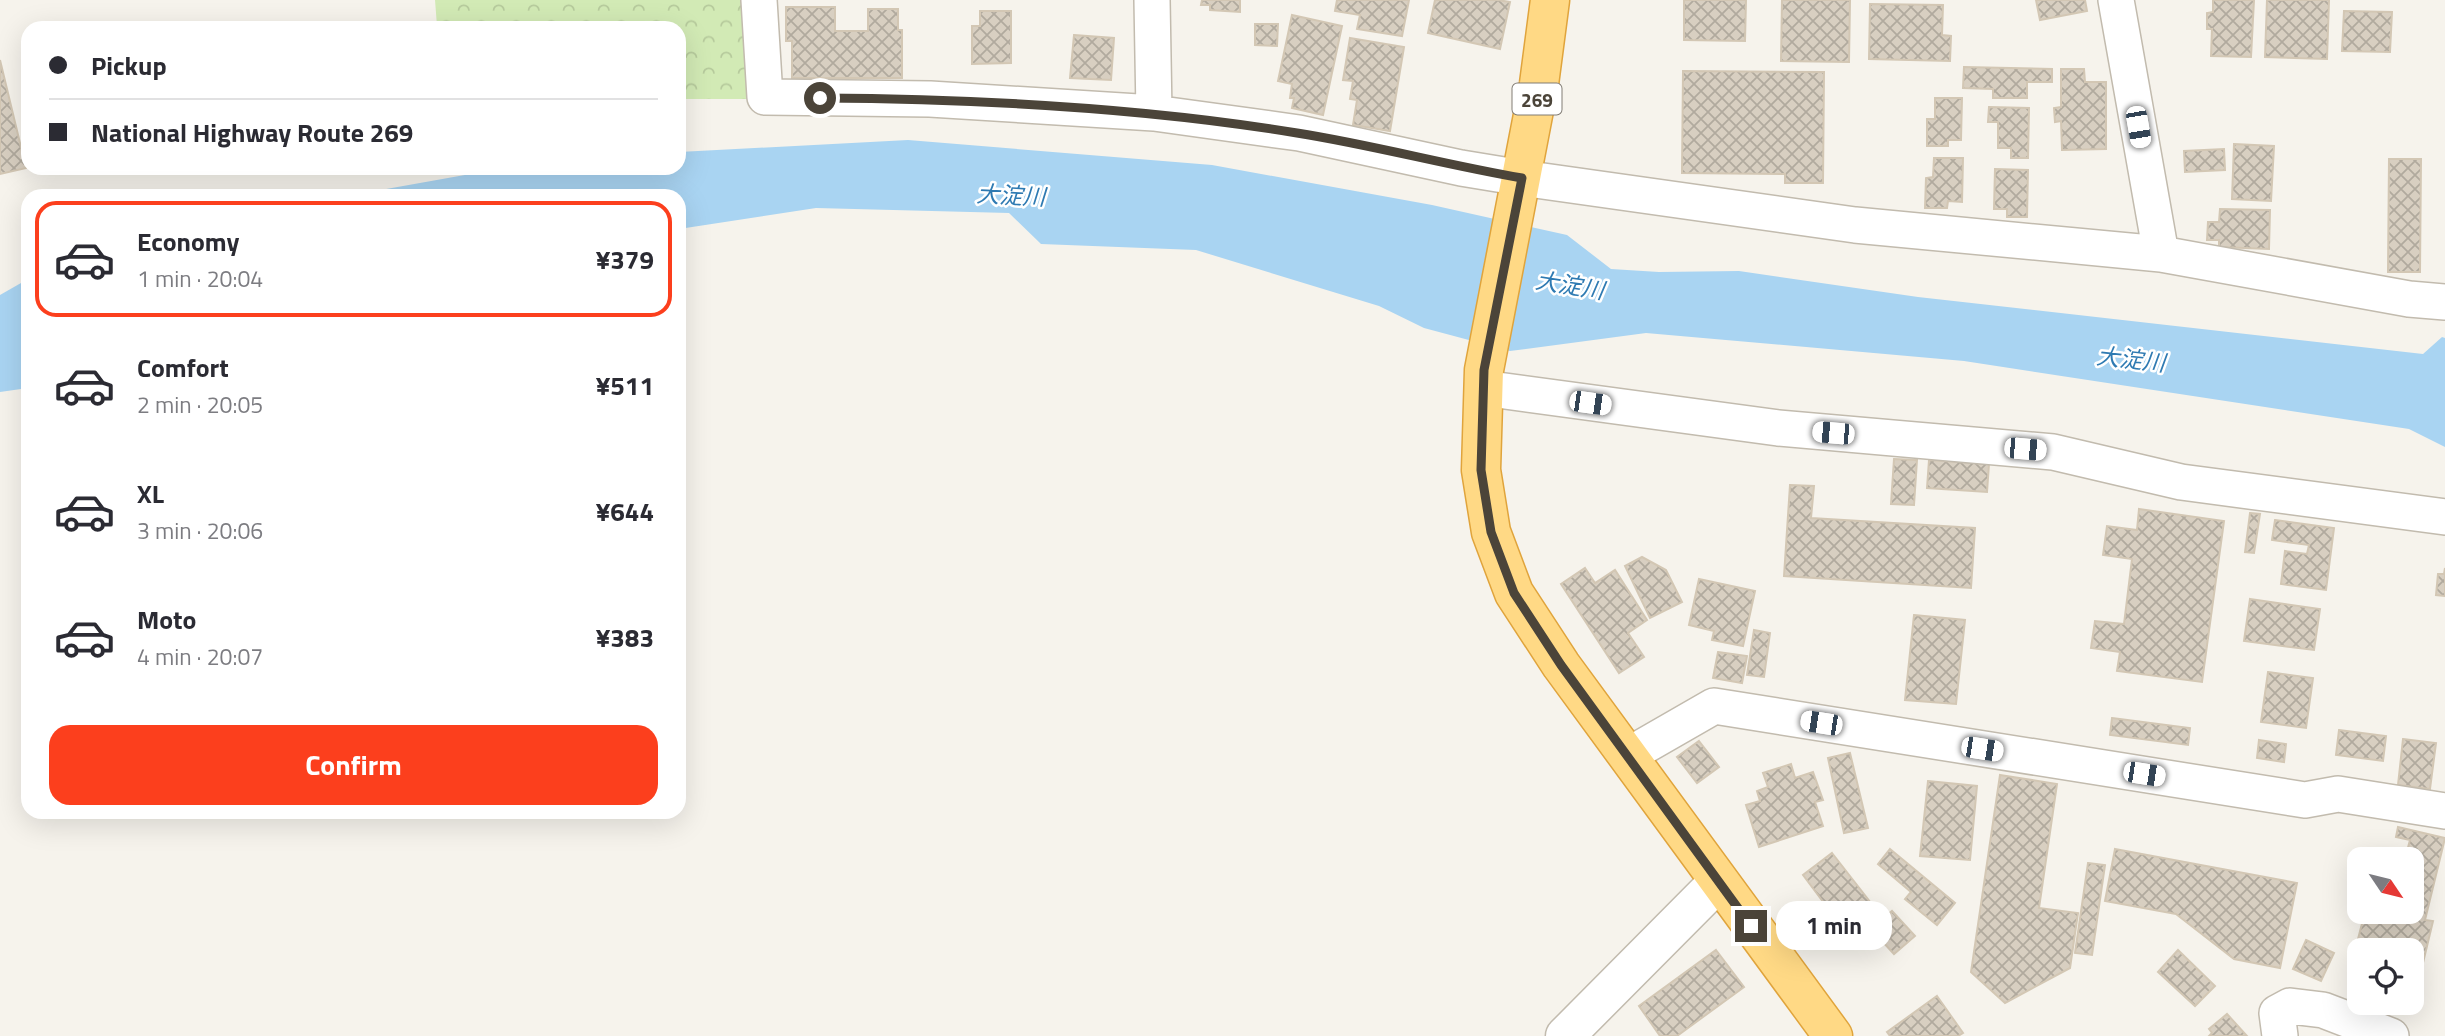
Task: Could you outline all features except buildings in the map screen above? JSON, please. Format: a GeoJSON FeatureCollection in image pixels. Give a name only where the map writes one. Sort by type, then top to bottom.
{"type":"FeatureCollection","features":[{"type":"Feature","properties":{"kind":"highway","name":"269"},"geometry":{"type":"LineString","coordinates":[[1550,0],[1539,83],[1484,379],[1481,470],[1491,532],[1514,593],[1561,665],[1833,1036]]}},
{"type":"Feature","properties":{"kind":"street"},"geometry":{"type":"LineString","coordinates":[[759,0],[765,97],[930,99],[1154,114],[1299,133],[1520,188],[1855,225],[2161,254],[2409,299],[2445,302]]}},
{"type":"Feature","properties":{"kind":"street"},"geometry":{"type":"LineString","coordinates":[[1152,0],[1154,114]]}},
{"type":"Feature","properties":{"kind":"street"},"geometry":{"type":"LineString","coordinates":[[2116,0],[2161,254]]}},
{"type":"Feature","properties":{"kind":"street"},"geometry":{"type":"LineString","coordinates":[[1484,379],[1778,428],[2053,452],[2181,482],[2445,517]]}},
{"type":"Feature","properties":{"kind":"street"},"geometry":{"type":"LineString","coordinates":[[1627,756],[1714,706],[2305,800],[2338,794],[2445,811]]}},
{"type":"Feature","properties":{"kind":"street"},"geometry":{"type":"LineString","coordinates":[[1565,1036],[1718,882]]}},
{"type":"Feature","properties":{"kind":"street"},"geometry":{"type":"LineString","coordinates":[[2280,1036],[2277,1013],[2290,1006],[2323,1010],[2391,1036]]}},
{"type":"Feature","properties":{"kind":"green space"},"geometry":{"type":"Polygon","coordinates":[[[435,0],[747,0],[748,99],[686,99],[686,21],[437,21],[435,0]]]}},
{"type":"Feature","properties":{"kind":"water","name":"大淀川"},"geometry":{"type":"Polygon","coordinates":[[[908,140],[1212,165],[1432,205],[1567,235],[1611,269],[1659,272],[1739,271],[1918,297],[2423,354],[2442,337],[2445,338],[2445,447],[2409,429],[1964,361],[1646,333],[1510,351],[1424,328],[1379,306],[1196,250],[1041,244],[1009,213],[816,208],[686,228],[686,189],[386,189],[465,175],[686,175],[686,152],[908,140]]]}},
{"type":"Feature","properties":{"kind":"water"},"geometry":{"type":"Polygon","coordinates":[[[21,283],[21,389],[0,392],[0,295],[21,283]]]}},
{"type":"Feature","properties":{"kind":"route"},"geometry":{"type":"LineString","coordinates":[[820,98],[930,99],[1154,114],[1299,133],[1461,168],[1522,178],[1484,370],[1481,470],[1491,532],[1514,593],[1561,665],[1751,926]]}}]}
